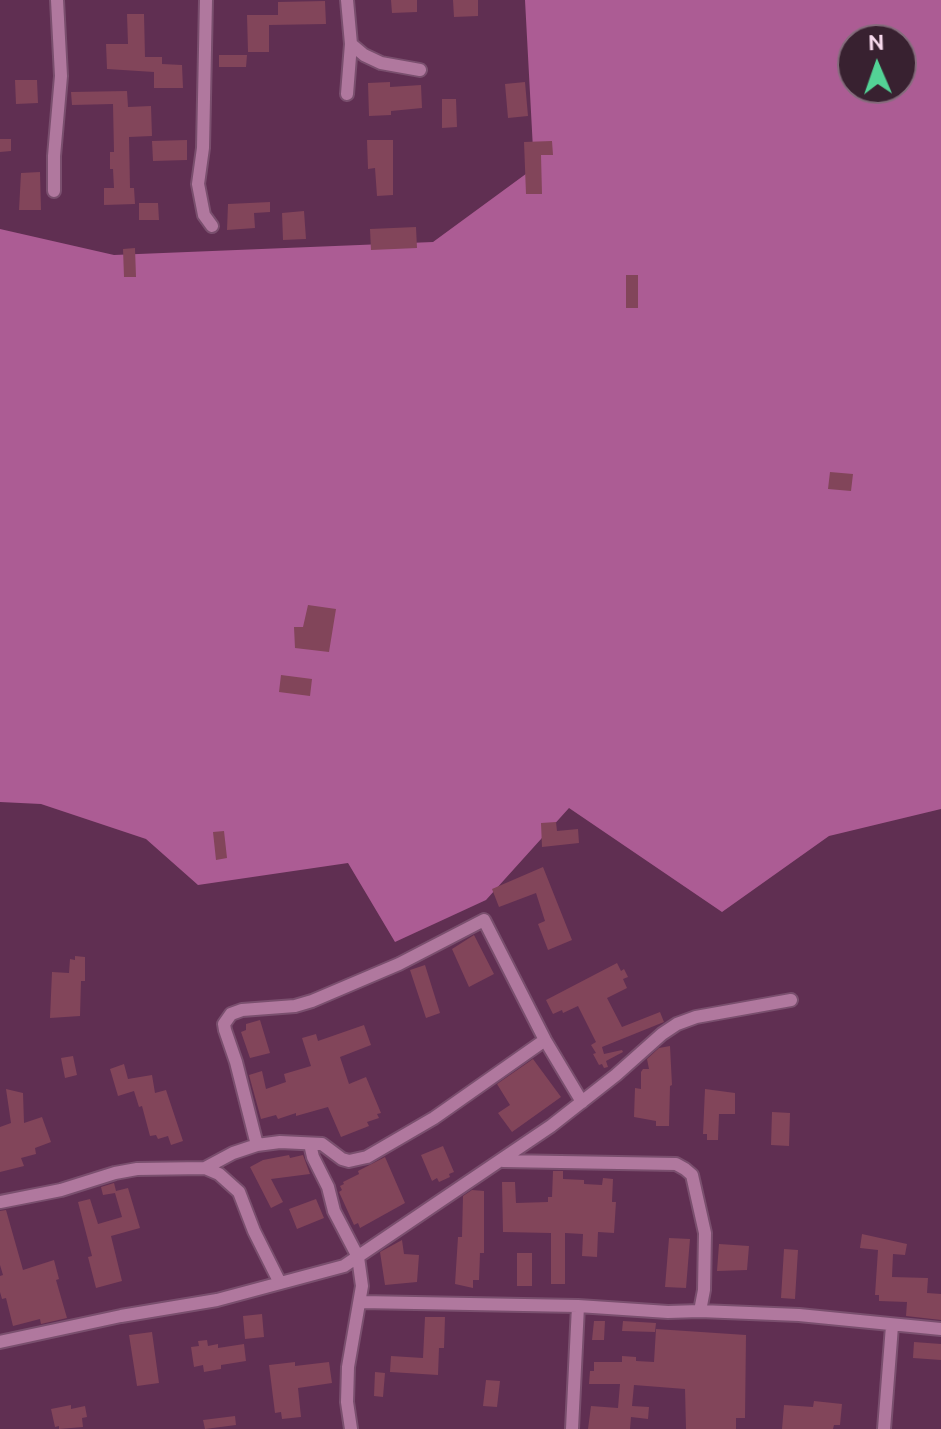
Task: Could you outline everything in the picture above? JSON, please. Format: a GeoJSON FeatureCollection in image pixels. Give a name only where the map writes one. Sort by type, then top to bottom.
{"type":"FeatureCollection","features":[{"type":"Feature","properties":{"kind":"street"},"geometry":{"type":"LineString","coordinates":[[54,191],[61,76],[57,0]]}},
{"type":"Feature","properties":{"kind":"street"},"geometry":{"type":"LineString","coordinates":[[206,0],[204,136],[198,184],[204,215],[212,226]]}},
{"type":"Feature","properties":{"kind":"street"},"geometry":{"type":"LineString","coordinates":[[347,0],[351,44],[347,94]]}},
{"type":"Feature","properties":{"kind":"street"},"geometry":{"type":"LineString","coordinates":[[351,44],[381,63],[420,70]]}},
{"type":"Feature","properties":{"kind":"street"},"geometry":{"type":"LineString","coordinates":[[257,1145],[225,1030],[224,1024],[231,1014],[312,1001],[399,964],[479,921],[486,921],[545,1040],[582,1102]]}},
{"type":"Feature","properties":{"kind":"street"},"geometry":{"type":"LineString","coordinates":[[0,1342],[121,1316],[217,1300],[344,1266],[503,1161],[582,1102],[677,1024],[696,1017],[791,1000]]}},
{"type":"Feature","properties":{"kind":"street"},"geometry":{"type":"LineString","coordinates":[[205,1168],[221,1158],[257,1145],[280,1142],[328,1147],[349,1161],[367,1157],[434,1118],[545,1040]]}},
{"type":"Feature","properties":{"kind":"street"},"geometry":{"type":"LineString","coordinates":[[310,1144],[328,1187],[334,1211],[358,1257],[361,1302],[348,1367],[347,1402],[351,1429]]}},
{"type":"Feature","properties":{"kind":"street"},"geometry":{"type":"LineString","coordinates":[[503,1161],[676,1164],[685,1169],[692,1175],[705,1233],[704,1290],[700,1311]]}},
{"type":"Feature","properties":{"kind":"street"},"geometry":{"type":"LineString","coordinates":[[0,1202],[61,1190],[137,1169],[205,1168],[219,1174],[239,1192],[280,1283]]}},
{"type":"Feature","properties":{"kind":"street"},"geometry":{"type":"LineString","coordinates":[[361,1302],[578,1306],[622,1311],[799,1315],[941,1329]]}},
{"type":"Feature","properties":{"kind":"street"},"geometry":{"type":"LineString","coordinates":[[572,1429],[578,1306]]}},
{"type":"Feature","properties":{"kind":"street"},"geometry":{"type":"LineString","coordinates":[[884,1429],[892,1326]]}},
{"type":"Feature","properties":{"kind":"shaded area"},"geometry":{"type":"Polygon","coordinates":[[[525,0],[941,0],[941,809],[829,836],[722,912],[569,808],[486,900],[395,942],[348,863],[198,885],[146,839],[41,804],[0,802],[0,229],[114,255],[433,242],[534,168],[525,0]]]}},
{"type":"Feature","properties":{"kind":"building"},"geometry":{"type":"Polygon","coordinates":[[[391,0],[417,0],[417,12],[392,13],[391,0]]]}},
{"type":"Feature","properties":{"kind":"building"},"geometry":{"type":"Polygon","coordinates":[[[453,0],[478,0],[478,16],[454,17],[453,0]]]}},
{"type":"Feature","properties":{"kind":"building"},"geometry":{"type":"Polygon","coordinates":[[[325,1],[326,24],[269,25],[269,52],[248,52],[247,15],[278,15],[278,2],[325,1]]]}},
{"type":"Feature","properties":{"kind":"building"},"geometry":{"type":"Polygon","coordinates":[[[127,14],[144,14],[145,57],[162,57],[162,64],[182,65],[183,88],[154,88],[154,72],[107,69],[106,44],[128,44],[127,14]]]}},
{"type":"Feature","properties":{"kind":"building"},"geometry":{"type":"Polygon","coordinates":[[[219,55],[247,55],[246,67],[219,67],[219,55]]]}},
{"type":"Feature","properties":{"kind":"building"},"geometry":{"type":"Polygon","coordinates":[[[15,80],[37,80],[38,103],[16,104],[15,80]]]}},
{"type":"Feature","properties":{"kind":"building"},"geometry":{"type":"Polygon","coordinates":[[[390,82],[390,87],[421,85],[422,108],[369,116],[368,83],[390,82]]]}},
{"type":"Feature","properties":{"kind":"building"},"geometry":{"type":"Polygon","coordinates":[[[525,82],[528,116],[508,118],[505,84],[525,82]]]}},
{"type":"Feature","properties":{"kind":"building"},"geometry":{"type":"Polygon","coordinates":[[[127,91],[128,107],[151,106],[152,136],[129,137],[130,188],[134,188],[135,204],[104,205],[104,188],[114,188],[113,169],[110,169],[110,152],[114,152],[113,104],[72,105],[71,92],[127,91]]]}},
{"type":"Feature","properties":{"kind":"building"},"geometry":{"type":"Polygon","coordinates":[[[442,99],[456,99],[457,127],[442,128],[442,99]]]}},
{"type":"Feature","properties":{"kind":"building"},"geometry":{"type":"Polygon","coordinates":[[[0,139],[11,139],[11,151],[0,152],[0,139]]]}},
{"type":"Feature","properties":{"kind":"building"},"geometry":{"type":"Polygon","coordinates":[[[187,140],[187,160],[153,161],[152,141],[187,140]]]}},
{"type":"Feature","properties":{"kind":"building"},"geometry":{"type":"Polygon","coordinates":[[[367,140],[393,140],[393,195],[377,196],[375,168],[368,169],[367,140]]]}},
{"type":"Feature","properties":{"kind":"building"},"geometry":{"type":"Polygon","coordinates":[[[552,141],[553,155],[541,155],[542,194],[526,194],[524,142],[552,141]]]}},
{"type":"Feature","properties":{"kind":"building"},"geometry":{"type":"Polygon","coordinates":[[[40,172],[41,210],[19,210],[21,173],[40,172]]]}},
{"type":"Feature","properties":{"kind":"building"},"geometry":{"type":"Polygon","coordinates":[[[270,202],[270,212],[254,213],[255,228],[227,230],[228,204],[270,202]]]}},
{"type":"Feature","properties":{"kind":"building"},"geometry":{"type":"Polygon","coordinates":[[[139,203],[158,203],[159,220],[139,220],[139,203]]]}},
{"type":"Feature","properties":{"kind":"building"},"geometry":{"type":"Polygon","coordinates":[[[304,211],[306,239],[283,240],[282,213],[304,211]]]}},
{"type":"Feature","properties":{"kind":"building"},"geometry":{"type":"Polygon","coordinates":[[[416,227],[417,248],[371,250],[370,229],[416,227]]]}},
{"type":"Feature","properties":{"kind":"building"},"geometry":{"type":"Polygon","coordinates":[[[135,248],[136,277],[124,277],[123,249],[135,248]]]}},
{"type":"Feature","properties":{"kind":"building"},"geometry":{"type":"Polygon","coordinates":[[[626,275],[638,275],[638,308],[626,308],[626,275]]]}},
{"type":"Feature","properties":{"kind":"building"},"geometry":{"type":"Polygon","coordinates":[[[830,472],[853,474],[851,491],[828,489],[830,472]]]}},
{"type":"Feature","properties":{"kind":"building"},"geometry":{"type":"Polygon","coordinates":[[[308,605],[336,609],[329,652],[295,648],[294,627],[303,627],[308,605]]]}},
{"type":"Feature","properties":{"kind":"building"},"geometry":{"type":"Polygon","coordinates":[[[281,675],[312,679],[310,696],[279,692],[281,675]]]}},
{"type":"Feature","properties":{"kind":"building"},"geometry":{"type":"Polygon","coordinates":[[[556,822],[557,831],[578,829],[579,843],[542,847],[541,823],[556,822]]]}},
{"type":"Feature","properties":{"kind":"building"},"geometry":{"type":"Polygon","coordinates":[[[224,831],[227,858],[216,860],[213,832],[224,831]]]}},
{"type":"Feature","properties":{"kind":"building"},"geometry":{"type":"Polygon","coordinates":[[[543,867],[572,940],[548,950],[538,924],[545,921],[536,893],[499,907],[492,889],[543,867]]]}},
{"type":"Feature","properties":{"kind":"building"},"geometry":{"type":"Polygon","coordinates":[[[474,935],[494,974],[469,987],[452,949],[474,935]]]}},
{"type":"Feature","properties":{"kind":"building"},"geometry":{"type":"Polygon","coordinates":[[[75,956],[85,957],[80,1016],[50,1018],[52,972],[69,973],[70,959],[75,960],[75,956]]]}},
{"type":"Feature","properties":{"kind":"building"},"geometry":{"type":"Polygon","coordinates":[[[617,963],[628,977],[623,979],[627,988],[607,998],[622,1027],[660,1012],[664,1022],[602,1047],[604,1054],[623,1052],[606,1061],[608,1067],[604,1068],[593,1054],[596,1053],[591,1045],[596,1042],[578,1006],[553,1014],[546,1000],[617,963]]]}},
{"type":"Feature","properties":{"kind":"building"},"geometry":{"type":"Polygon","coordinates":[[[425,965],[440,1013],[426,1018],[410,970],[425,965]]]}},
{"type":"Feature","properties":{"kind":"building"},"geometry":{"type":"Polygon","coordinates":[[[260,1020],[270,1053],[250,1058],[241,1032],[246,1030],[246,1024],[260,1020]]]}},
{"type":"Feature","properties":{"kind":"building"},"geometry":{"type":"Polygon","coordinates":[[[364,1025],[371,1045],[340,1057],[349,1084],[366,1077],[381,1113],[377,1114],[379,1118],[367,1122],[369,1126],[341,1137],[328,1107],[296,1116],[296,1113],[278,1119],[276,1115],[261,1119],[249,1075],[262,1071],[266,1089],[286,1082],[284,1074],[311,1066],[302,1038],[316,1034],[318,1041],[364,1025]]]}},
{"type":"Feature","properties":{"kind":"building"},"geometry":{"type":"Polygon","coordinates":[[[670,1046],[672,1085],[669,1126],[656,1126],[656,1121],[634,1117],[635,1088],[641,1089],[641,1072],[649,1069],[647,1059],[659,1048],[670,1046]]]}},
{"type":"Feature","properties":{"kind":"building"},"geometry":{"type":"Polygon","coordinates":[[[73,1056],[77,1075],[65,1078],[61,1058],[73,1056]]]}},
{"type":"Feature","properties":{"kind":"building"},"geometry":{"type":"Polygon","coordinates":[[[533,1059],[561,1097],[512,1132],[498,1113],[510,1105],[497,1084],[533,1059]]]}},
{"type":"Feature","properties":{"kind":"building"},"geometry":{"type":"Polygon","coordinates":[[[124,1064],[128,1079],[152,1075],[155,1093],[166,1090],[183,1141],[171,1145],[168,1136],[158,1139],[156,1135],[150,1136],[142,1106],[139,1107],[134,1091],[118,1096],[110,1069],[124,1064]]]}},
{"type":"Feature","properties":{"kind":"building"},"geometry":{"type":"Polygon","coordinates":[[[6,1089],[23,1093],[24,1123],[42,1117],[51,1142],[35,1148],[36,1154],[21,1158],[24,1166],[0,1172],[0,1127],[11,1123],[6,1089]]]}},
{"type":"Feature","properties":{"kind":"building"},"geometry":{"type":"Polygon","coordinates":[[[705,1089],[735,1093],[735,1114],[719,1114],[718,1140],[707,1140],[707,1134],[703,1134],[705,1089]]]}},
{"type":"Feature","properties":{"kind":"building"},"geometry":{"type":"Polygon","coordinates":[[[772,1112],[790,1113],[789,1146],[771,1145],[772,1112]]]}},
{"type":"Feature","properties":{"kind":"building"},"geometry":{"type":"Polygon","coordinates":[[[443,1146],[454,1172],[439,1182],[437,1178],[432,1181],[421,1155],[443,1146]]]}},
{"type":"Feature","properties":{"kind":"building"},"geometry":{"type":"Polygon","coordinates":[[[289,1155],[290,1158],[303,1155],[310,1174],[271,1179],[283,1202],[271,1208],[250,1167],[263,1160],[289,1155]]]}},
{"type":"Feature","properties":{"kind":"building"},"geometry":{"type":"Polygon","coordinates":[[[385,1157],[405,1203],[360,1228],[358,1223],[354,1225],[339,1192],[342,1190],[340,1186],[359,1174],[358,1171],[385,1157]]]}},
{"type":"Feature","properties":{"kind":"building"},"geometry":{"type":"Polygon","coordinates":[[[553,1171],[563,1171],[563,1179],[584,1180],[584,1184],[602,1185],[603,1178],[613,1179],[612,1202],[616,1202],[614,1233],[598,1232],[597,1257],[582,1256],[583,1234],[565,1233],[565,1284],[551,1284],[551,1233],[503,1232],[502,1182],[515,1182],[516,1203],[548,1202],[548,1197],[552,1197],[553,1171]]]}},
{"type":"Feature","properties":{"kind":"building"},"geometry":{"type":"Polygon","coordinates":[[[114,1183],[116,1191],[128,1188],[140,1228],[111,1236],[122,1281],[96,1288],[88,1257],[92,1256],[78,1202],[90,1199],[98,1224],[122,1217],[115,1193],[103,1195],[101,1187],[114,1183]]]}},
{"type":"Feature","properties":{"kind":"building"},"geometry":{"type":"Polygon","coordinates":[[[472,1190],[484,1191],[484,1253],[480,1253],[479,1280],[473,1280],[473,1288],[455,1284],[458,1237],[462,1237],[463,1196],[472,1190]]]}},
{"type":"Feature","properties":{"kind":"building"},"geometry":{"type":"Polygon","coordinates":[[[316,1199],[324,1218],[297,1229],[289,1209],[316,1199]]]}},
{"type":"Feature","properties":{"kind":"building"},"geometry":{"type":"Polygon","coordinates":[[[6,1210],[23,1270],[54,1260],[59,1279],[56,1280],[67,1318],[41,1324],[40,1319],[13,1326],[6,1298],[2,1299],[0,1292],[0,1276],[3,1275],[0,1265],[0,1211],[6,1210]]]}},
{"type":"Feature","properties":{"kind":"building"},"geometry":{"type":"Polygon","coordinates":[[[862,1234],[907,1244],[905,1255],[893,1254],[892,1277],[928,1278],[927,1293],[941,1294],[941,1320],[906,1316],[907,1302],[879,1301],[879,1295],[875,1295],[878,1250],[860,1248],[862,1234]]]}},
{"type":"Feature","properties":{"kind":"building"},"geometry":{"type":"Polygon","coordinates":[[[669,1238],[690,1239],[686,1288],[665,1287],[669,1238]]]}},
{"type":"Feature","properties":{"kind":"building"},"geometry":{"type":"Polygon","coordinates":[[[402,1240],[404,1254],[419,1255],[417,1282],[385,1285],[380,1252],[402,1240]]]}},
{"type":"Feature","properties":{"kind":"building"},"geometry":{"type":"Polygon","coordinates":[[[719,1244],[749,1246],[747,1270],[717,1271],[719,1244]]]}},
{"type":"Feature","properties":{"kind":"building"},"geometry":{"type":"Polygon","coordinates":[[[784,1249],[798,1250],[795,1299],[781,1298],[784,1249]]]}},
{"type":"Feature","properties":{"kind":"building"},"geometry":{"type":"Polygon","coordinates":[[[517,1253],[532,1253],[532,1286],[517,1286],[517,1253]]]}},
{"type":"Feature","properties":{"kind":"building"},"geometry":{"type":"Polygon","coordinates":[[[262,1314],[264,1337],[245,1339],[243,1316],[262,1314]]]}},
{"type":"Feature","properties":{"kind":"building"},"geometry":{"type":"Polygon","coordinates":[[[425,1317],[445,1317],[444,1348],[439,1348],[438,1375],[390,1372],[391,1356],[423,1358],[425,1317]]]}},
{"type":"Feature","properties":{"kind":"building"},"geometry":{"type":"Polygon","coordinates":[[[594,1321],[605,1321],[604,1340],[592,1340],[594,1321]]]}},
{"type":"Feature","properties":{"kind":"building"},"geometry":{"type":"Polygon","coordinates":[[[623,1321],[656,1323],[655,1332],[622,1331],[623,1321]]]}},
{"type":"Feature","properties":{"kind":"building"},"geometry":{"type":"Polygon","coordinates":[[[656,1329],[746,1335],[745,1418],[736,1418],[736,1429],[686,1429],[685,1389],[634,1385],[632,1406],[649,1407],[648,1419],[631,1417],[630,1429],[588,1429],[591,1406],[618,1408],[620,1384],[589,1384],[594,1362],[622,1362],[622,1356],[654,1362],[656,1329]]]}},
{"type":"Feature","properties":{"kind":"building"},"geometry":{"type":"Polygon","coordinates":[[[152,1332],[159,1383],[137,1386],[129,1335],[152,1332]]]}},
{"type":"Feature","properties":{"kind":"building"},"geometry":{"type":"Polygon","coordinates":[[[207,1340],[208,1346],[218,1344],[218,1348],[244,1344],[246,1361],[221,1365],[221,1369],[204,1372],[203,1365],[194,1367],[191,1347],[199,1346],[198,1341],[207,1340]]]}},
{"type":"Feature","properties":{"kind":"building"},"geometry":{"type":"Polygon","coordinates":[[[914,1342],[941,1344],[941,1360],[913,1358],[914,1342]]]}},
{"type":"Feature","properties":{"kind":"building"},"geometry":{"type":"Polygon","coordinates":[[[295,1362],[295,1366],[329,1362],[332,1383],[298,1388],[301,1417],[282,1419],[281,1412],[275,1413],[269,1365],[295,1362]]]}},
{"type":"Feature","properties":{"kind":"building"},"geometry":{"type":"Polygon","coordinates":[[[375,1372],[385,1373],[383,1397],[374,1396],[375,1372]]]}},
{"type":"Feature","properties":{"kind":"building"},"geometry":{"type":"Polygon","coordinates":[[[486,1380],[500,1381],[497,1407],[483,1406],[486,1380]]]}},
{"type":"Feature","properties":{"kind":"building"},"geometry":{"type":"Polygon","coordinates":[[[814,1401],[842,1404],[840,1425],[834,1425],[833,1429],[782,1429],[784,1405],[813,1407],[814,1401]]]}},
{"type":"Feature","properties":{"kind":"building"},"geometry":{"type":"Polygon","coordinates":[[[71,1405],[71,1409],[85,1406],[87,1417],[82,1418],[83,1427],[55,1427],[51,1409],[71,1405]]]}},
{"type":"Feature","properties":{"kind":"building"},"geometry":{"type":"Polygon","coordinates":[[[235,1416],[236,1425],[205,1429],[203,1420],[235,1416]]]}}]}
